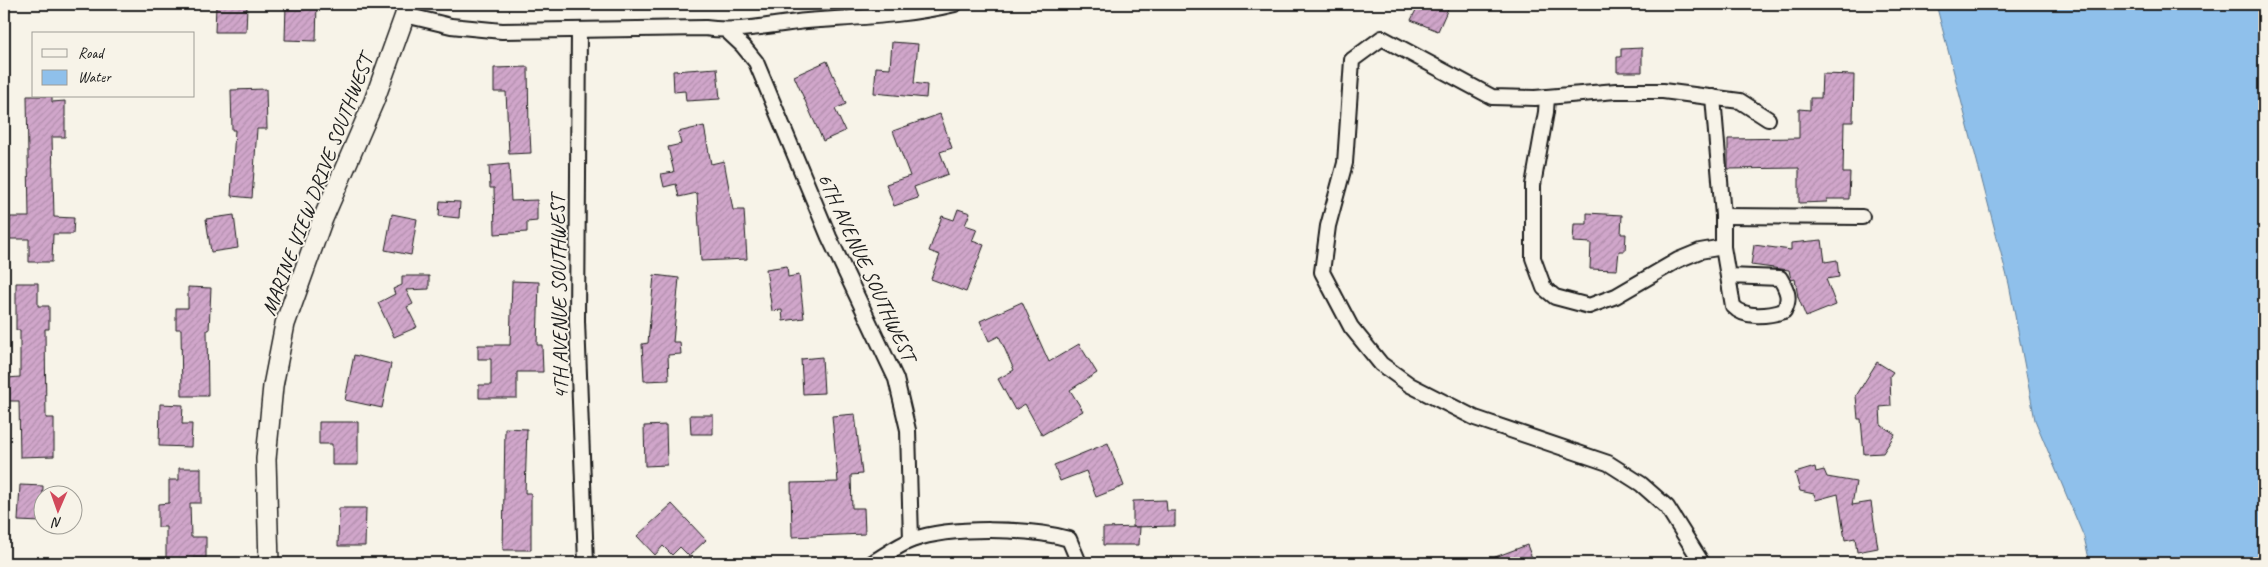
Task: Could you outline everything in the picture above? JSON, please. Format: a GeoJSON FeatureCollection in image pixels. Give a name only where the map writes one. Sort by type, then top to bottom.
{"type":"FeatureCollection","features":[{"type":"Feature","properties":{"kind":"street"},"geometry":{"type":"LineString","coordinates":[[406,9],[451,26],[502,31],[705,28],[727,31],[806,21],[900,15],[955,4]]}},
{"type":"Feature","properties":{"kind":"street","name":"MARINE VIEW DRIVE SOUTHWEST"},"geometry":{"type":"LineString","coordinates":[[269,563],[266,459],[273,386],[286,324],[322,220],[374,101],[406,9]]}},
{"type":"Feature","properties":{"kind":"street","name":"4TH AVENUE SOUTHWEST"},"geometry":{"type":"LineString","coordinates":[[579,30],[577,321],[586,563]]}},
{"type":"Feature","properties":{"kind":"street","name":"6TH AVENUE SOUTHWEST"},"geometry":{"type":"LineString","coordinates":[[727,31],[756,62],[829,238],[896,379],[908,430],[911,540]]}},
{"type":"Feature","properties":{"kind":"street"},"geometry":{"type":"LineString","coordinates":[[1702,563],[1668,507],[1641,484],[1608,463],[1475,418],[1410,385],[1381,364],[1351,327],[1322,272],[1328,226],[1345,163],[1352,60],[1382,38],[1492,97],[1547,97],[1616,91],[1663,91],[1740,101],[1768,119]]}},
{"type":"Feature","properties":{"kind":"street"},"geometry":{"type":"LineString","coordinates":[[1547,97],[1533,184],[1533,258],[1544,288],[1555,297],[1589,306],[1616,296],[1678,260],[1700,251],[1722,247]]}},
{"type":"Feature","properties":{"kind":"street"},"geometry":{"type":"LineString","coordinates":[[1713,97],[1723,216],[1722,247],[1728,276]]}},
{"type":"Feature","properties":{"kind":"street"},"geometry":{"type":"LineString","coordinates":[[1723,216],[1862,217]]}},
{"type":"Feature","properties":{"kind":"street"},"geometry":{"type":"LineString","coordinates":[[872,563],[911,540],[942,533],[986,531],[1045,532],[1070,539],[1079,563]]}},
{"type":"Feature","properties":{"kind":"water"},"geometry":{"type":"Polygon","coordinates":[[[1936,4],[2264,4],[2264,563],[2090,563],[2084,537],[2035,420],[2009,284],[1936,4]]]}},
{"type":"Feature","properties":{"kind":"building"},"geometry":{"type":"Polygon","coordinates":[[[286,4],[317,4],[316,41],[285,40],[286,4]]]}},
{"type":"Feature","properties":{"kind":"building"},"geometry":{"type":"Polygon","coordinates":[[[1419,4],[1450,4],[1438,31],[1411,20],[1419,4]]]}},
{"type":"Feature","properties":{"kind":"building"},"geometry":{"type":"Polygon","coordinates":[[[216,5],[247,6],[246,32],[215,32],[216,5]]]}},
{"type":"Feature","properties":{"kind":"building"},"geometry":{"type":"Polygon","coordinates":[[[892,42],[918,44],[914,83],[927,85],[926,98],[874,93],[876,67],[890,68],[892,42]]]}},
{"type":"Feature","properties":{"kind":"building"},"geometry":{"type":"Polygon","coordinates":[[[1642,48],[1642,72],[1617,72],[1617,57],[1621,57],[1621,49],[1642,48]]]}},
{"type":"Feature","properties":{"kind":"building"},"geometry":{"type":"Polygon","coordinates":[[[827,61],[846,104],[835,109],[845,131],[823,141],[794,76],[827,61]]]}},
{"type":"Feature","properties":{"kind":"building"},"geometry":{"type":"Polygon","coordinates":[[[528,67],[531,153],[509,154],[506,92],[494,92],[494,68],[528,67]]]}},
{"type":"Feature","properties":{"kind":"building"},"geometry":{"type":"Polygon","coordinates":[[[717,68],[720,99],[686,101],[685,91],[674,92],[673,71],[717,68]]]}},
{"type":"Feature","properties":{"kind":"building"},"geometry":{"type":"Polygon","coordinates":[[[1822,74],[1854,75],[1853,122],[1844,122],[1843,173],[1850,173],[1849,199],[1827,199],[1827,202],[1799,203],[1799,168],[1728,169],[1728,139],[1799,138],[1799,109],[1810,110],[1810,98],[1821,98],[1822,74]]]}},
{"type":"Feature","properties":{"kind":"building"},"geometry":{"type":"Polygon","coordinates":[[[266,89],[267,129],[257,129],[252,198],[231,196],[235,130],[232,130],[231,90],[266,89]]]}},
{"type":"Feature","properties":{"kind":"building"},"geometry":{"type":"Polygon","coordinates":[[[27,96],[32,96],[32,98],[52,98],[52,102],[65,101],[65,137],[52,137],[54,217],[74,218],[73,234],[53,234],[52,262],[29,262],[29,239],[9,239],[10,217],[29,217],[27,96]]]}},
{"type":"Feature","properties":{"kind":"building"},"geometry":{"type":"Polygon","coordinates":[[[940,114],[952,148],[940,152],[948,174],[914,187],[918,198],[894,206],[886,184],[910,176],[893,131],[940,114]]]}},
{"type":"Feature","properties":{"kind":"building"},"geometry":{"type":"Polygon","coordinates":[[[704,126],[711,164],[724,161],[733,210],[744,210],[747,259],[701,261],[697,193],[679,197],[676,184],[664,187],[661,174],[674,172],[668,147],[681,144],[678,132],[704,126]]]}},
{"type":"Feature","properties":{"kind":"building"},"geometry":{"type":"Polygon","coordinates":[[[509,164],[511,201],[537,200],[537,221],[527,222],[527,232],[495,234],[494,188],[490,188],[489,166],[509,164]]]}},
{"type":"Feature","properties":{"kind":"building"},"geometry":{"type":"Polygon","coordinates":[[[440,201],[460,202],[459,218],[439,216],[440,201]]]}},
{"type":"Feature","properties":{"kind":"building"},"geometry":{"type":"Polygon","coordinates":[[[958,209],[970,213],[965,225],[977,229],[972,241],[984,245],[966,292],[931,279],[940,255],[929,251],[942,216],[954,220],[958,209]]]}},
{"type":"Feature","properties":{"kind":"building"},"geometry":{"type":"Polygon","coordinates":[[[1587,213],[1622,215],[1621,234],[1626,234],[1625,251],[1619,251],[1617,270],[1590,269],[1591,243],[1573,242],[1574,224],[1587,224],[1587,213]]]}},
{"type":"Feature","properties":{"kind":"building"},"geometry":{"type":"Polygon","coordinates":[[[392,214],[417,219],[411,255],[385,250],[392,214]]]}},
{"type":"Feature","properties":{"kind":"building"},"geometry":{"type":"Polygon","coordinates":[[[234,215],[238,248],[211,252],[206,219],[234,215]]]}},
{"type":"Feature","properties":{"kind":"building"},"geometry":{"type":"Polygon","coordinates":[[[1822,240],[1825,262],[1837,260],[1839,277],[1826,279],[1836,305],[1806,317],[1798,297],[1795,279],[1791,280],[1789,270],[1751,265],[1754,245],[1791,250],[1791,243],[1822,240]]]}},
{"type":"Feature","properties":{"kind":"building"},"geometry":{"type":"Polygon","coordinates":[[[787,266],[788,277],[799,275],[804,318],[783,321],[782,310],[772,311],[766,269],[787,266]]]}},
{"type":"Feature","properties":{"kind":"building"},"geometry":{"type":"Polygon","coordinates":[[[654,275],[679,278],[673,342],[680,342],[681,354],[668,355],[669,380],[644,381],[642,344],[648,343],[654,275]]]}},
{"type":"Feature","properties":{"kind":"building"},"geometry":{"type":"Polygon","coordinates":[[[402,276],[429,276],[429,289],[406,290],[413,304],[407,307],[417,327],[394,337],[378,303],[395,294],[393,289],[402,285],[402,276]]]}},
{"type":"Feature","properties":{"kind":"building"},"geometry":{"type":"Polygon","coordinates":[[[512,281],[539,282],[537,345],[542,345],[543,372],[517,372],[517,398],[479,398],[479,385],[491,385],[491,359],[478,359],[478,345],[510,345],[512,281]]]}},
{"type":"Feature","properties":{"kind":"building"},"geometry":{"type":"Polygon","coordinates":[[[16,283],[38,283],[38,306],[49,306],[49,329],[45,329],[46,418],[54,418],[54,456],[20,457],[19,401],[7,401],[7,378],[20,377],[20,330],[16,330],[16,283]]]}},
{"type":"Feature","properties":{"kind":"building"},"geometry":{"type":"Polygon","coordinates":[[[188,287],[211,288],[209,330],[207,330],[208,396],[182,396],[181,329],[176,329],[176,308],[188,308],[188,287]]]}},
{"type":"Feature","properties":{"kind":"building"},"geometry":{"type":"Polygon","coordinates":[[[1022,302],[1049,362],[1079,344],[1097,373],[1070,390],[1083,411],[1042,435],[1025,404],[1015,410],[998,379],[1014,370],[999,336],[989,341],[980,321],[1022,302]]]}},
{"type":"Feature","properties":{"kind":"building"},"geometry":{"type":"Polygon","coordinates":[[[354,355],[391,364],[382,408],[345,400],[354,355]]]}},
{"type":"Feature","properties":{"kind":"building"},"geometry":{"type":"Polygon","coordinates":[[[822,357],[824,393],[803,394],[801,359],[822,357]]]}},
{"type":"Feature","properties":{"kind":"building"},"geometry":{"type":"Polygon","coordinates":[[[1877,362],[1893,372],[1890,376],[1891,406],[1880,407],[1881,425],[1895,434],[1883,453],[1864,454],[1861,419],[1858,419],[1856,396],[1877,362]]]}},
{"type":"Feature","properties":{"kind":"building"},"geometry":{"type":"Polygon","coordinates":[[[160,404],[183,405],[182,424],[192,424],[191,447],[159,446],[160,404]]]}},
{"type":"Feature","properties":{"kind":"building"},"geometry":{"type":"Polygon","coordinates":[[[855,414],[862,474],[851,475],[852,508],[864,508],[865,534],[792,537],[791,483],[838,482],[832,416],[855,414]]]}},
{"type":"Feature","properties":{"kind":"building"},"geometry":{"type":"Polygon","coordinates":[[[690,415],[713,415],[713,434],[691,434],[690,415]]]}},
{"type":"Feature","properties":{"kind":"building"},"geometry":{"type":"Polygon","coordinates":[[[319,422],[358,422],[358,465],[332,465],[332,444],[319,444],[319,422]]]}},
{"type":"Feature","properties":{"kind":"building"},"geometry":{"type":"Polygon","coordinates":[[[666,425],[667,465],[645,466],[644,426],[666,425]]]}},
{"type":"Feature","properties":{"kind":"building"},"geometry":{"type":"Polygon","coordinates":[[[505,428],[527,429],[525,493],[531,493],[531,550],[503,550],[505,428]]]}},
{"type":"Feature","properties":{"kind":"building"},"geometry":{"type":"Polygon","coordinates":[[[1108,443],[1124,486],[1096,497],[1086,471],[1060,481],[1054,465],[1108,443]]]}},
{"type":"Feature","properties":{"kind":"building"},"geometry":{"type":"Polygon","coordinates":[[[1815,467],[1816,472],[1824,470],[1827,477],[1856,482],[1852,505],[1871,502],[1878,548],[1857,552],[1855,538],[1845,540],[1838,494],[1816,500],[1814,494],[1800,491],[1795,473],[1815,467]]]}},
{"type":"Feature","properties":{"kind":"building"},"geometry":{"type":"Polygon","coordinates":[[[179,468],[201,468],[201,503],[190,503],[191,537],[206,537],[206,558],[193,558],[193,563],[166,563],[166,527],[158,527],[158,504],[169,503],[169,480],[179,480],[179,468]]]}},
{"type":"Feature","properties":{"kind":"building"},"geometry":{"type":"Polygon","coordinates":[[[20,485],[32,486],[32,522],[18,521],[20,485]]]}},
{"type":"Feature","properties":{"kind":"building"},"geometry":{"type":"Polygon","coordinates":[[[1166,500],[1167,511],[1175,511],[1175,526],[1133,527],[1133,501],[1166,500]]]}},
{"type":"Feature","properties":{"kind":"building"},"geometry":{"type":"Polygon","coordinates":[[[672,504],[706,540],[689,556],[680,547],[672,555],[663,546],[655,555],[637,536],[672,504]]]}},
{"type":"Feature","properties":{"kind":"building"},"geometry":{"type":"Polygon","coordinates":[[[339,508],[366,508],[365,546],[338,546],[339,508]]]}},
{"type":"Feature","properties":{"kind":"building"},"geometry":{"type":"Polygon","coordinates":[[[1140,527],[1139,545],[1103,545],[1103,528],[1140,527]]]}},
{"type":"Feature","properties":{"kind":"building"},"geometry":{"type":"Polygon","coordinates":[[[1527,545],[1534,563],[1482,562],[1527,545]]]}}]}
